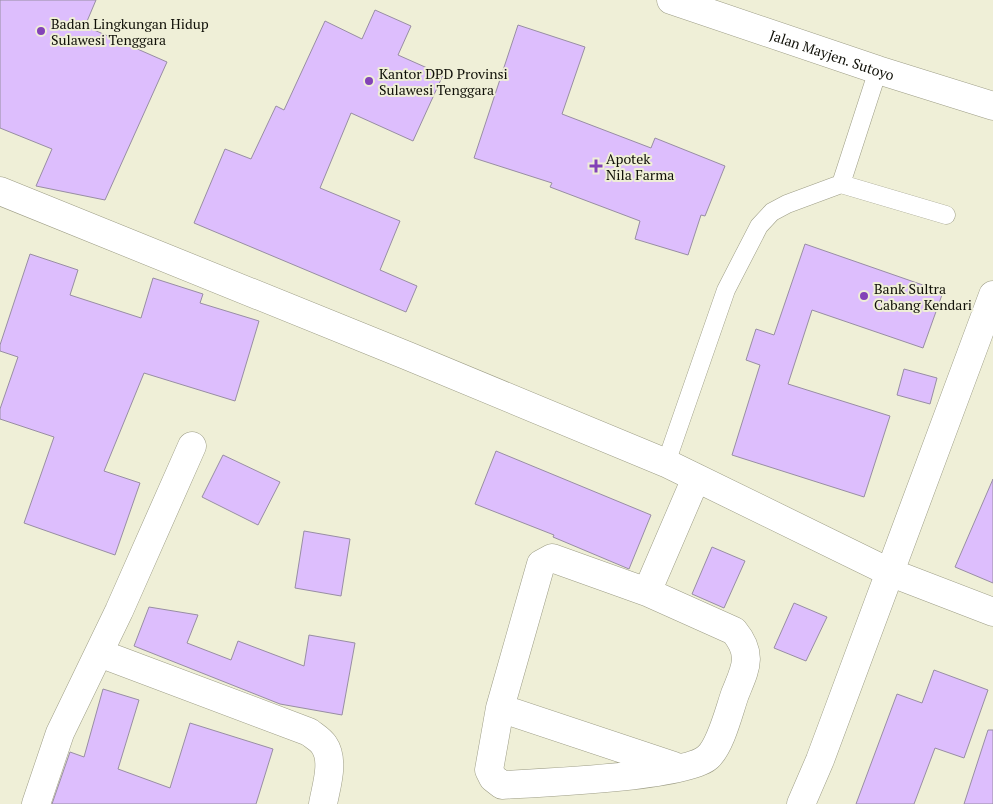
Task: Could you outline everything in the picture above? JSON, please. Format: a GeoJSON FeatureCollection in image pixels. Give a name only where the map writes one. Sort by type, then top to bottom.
{"type":"FeatureCollection","features":[{"type":"Feature","properties":{"kind":"main road","name":"Jalan Mayjen. Sutoyo"},"geometry":{"type":"LineString","coordinates":[[671,0],[878,70],[993,106]]}},
{"type":"Feature","properties":{"kind":"main road"},"geometry":{"type":"LineString","coordinates":[[0,191],[447,371],[666,463],[889,572],[993,612]]}},
{"type":"Feature","properties":{"kind":"main road"},"geometry":{"type":"LineString","coordinates":[[801,804],[820,760],[993,295]]}},
{"type":"Feature","properties":{"kind":"main road"},"geometry":{"type":"LineString","coordinates":[[36,804],[60,733],[99,653],[192,446]]}},
{"type":"Feature","properties":{"kind":"main road"},"geometry":{"type":"LineString","coordinates":[[647,592],[696,478]]}},
{"type":"Feature","properties":{"kind":"main road"},"geometry":{"type":"LineString","coordinates":[[552,558],[647,592],[734,631],[742,641],[746,653],[747,664],[717,745],[708,757],[682,768],[574,781],[502,785],[489,770],[500,708],[541,564],[545,560],[552,558]]}},
{"type":"Feature","properties":{"kind":"main road"},"geometry":{"type":"LineString","coordinates":[[99,653],[309,732],[324,745],[328,753],[330,764],[324,804]]}},
{"type":"Feature","properties":{"kind":"main road"},"geometry":{"type":"LineString","coordinates":[[500,708],[682,768]]}},
{"type":"Feature","properties":{"kind":"lane"},"geometry":{"type":"LineString","coordinates":[[841,184],[878,70]]}},
{"type":"Feature","properties":{"kind":"lane"},"geometry":{"type":"LineString","coordinates":[[666,463],[726,290],[758,226],[772,212],[787,204],[841,184],[946,215]]}},
{"type":"Feature","properties":{"kind":"building"},"geometry":{"type":"Polygon","coordinates":[[[0,0],[96,0],[85,26],[167,62],[105,200],[36,186],[52,149],[0,128],[0,0]]]}},
{"type":"Feature","properties":{"kind":"building"},"geometry":{"type":"Polygon","coordinates":[[[375,10],[411,26],[398,55],[443,75],[413,141],[351,113],[320,188],[400,221],[380,270],[417,286],[406,312],[194,223],[225,149],[251,159],[276,106],[284,110],[325,21],[362,39],[375,10]]]}},
{"type":"Feature","properties":{"kind":"building"},"geometry":{"type":"Polygon","coordinates":[[[518,25],[585,47],[562,114],[651,148],[655,138],[725,166],[705,216],[701,215],[688,255],[635,239],[640,221],[550,187],[552,183],[474,158],[518,25]]]}},
{"type":"Feature","properties":{"kind":"building"},"geometry":{"type":"Polygon","coordinates":[[[805,244],[943,292],[923,348],[812,310],[788,384],[890,416],[864,497],[732,455],[760,365],[746,360],[756,329],[774,335],[805,244]]]}},
{"type":"Feature","properties":{"kind":"building"},"geometry":{"type":"Polygon","coordinates":[[[30,254],[78,270],[70,295],[141,318],[153,278],[203,294],[200,303],[259,321],[235,401],[144,373],[104,471],[140,483],[115,555],[24,523],[54,437],[0,419],[0,409],[18,357],[0,351],[0,345],[30,254]]]}},
{"type":"Feature","properties":{"kind":"building"},"geometry":{"type":"Polygon","coordinates":[[[904,369],[937,378],[930,404],[897,395],[904,369]]]}},
{"type":"Feature","properties":{"kind":"building"},"geometry":{"type":"Polygon","coordinates":[[[496,451],[651,515],[629,569],[553,537],[554,535],[475,504],[496,451]]]}},
{"type":"Feature","properties":{"kind":"building"},"geometry":{"type":"Polygon","coordinates":[[[223,455],[280,482],[258,525],[202,497],[223,455]]]}},
{"type":"Feature","properties":{"kind":"building"},"geometry":{"type":"Polygon","coordinates":[[[993,479],[993,583],[955,567],[993,479]]]}},
{"type":"Feature","properties":{"kind":"building"},"geometry":{"type":"Polygon","coordinates":[[[304,531],[350,539],[341,596],[295,588],[304,531]]]}},
{"type":"Feature","properties":{"kind":"building"},"geometry":{"type":"Polygon","coordinates":[[[712,547],[745,561],[724,608],[692,594],[712,547]]]}},
{"type":"Feature","properties":{"kind":"building"},"geometry":{"type":"Polygon","coordinates":[[[794,603],[827,617],[806,661],[774,648],[794,603]]]}},
{"type":"Feature","properties":{"kind":"building"},"geometry":{"type":"Polygon","coordinates":[[[149,607],[198,615],[187,643],[231,660],[238,641],[304,666],[309,635],[355,643],[342,715],[280,704],[134,646],[149,607]]]}},
{"type":"Feature","properties":{"kind":"building"},"geometry":{"type":"Polygon","coordinates":[[[934,670],[988,690],[964,758],[935,748],[914,804],[856,804],[897,694],[922,703],[934,670]]]}},
{"type":"Feature","properties":{"kind":"building"},"geometry":{"type":"Polygon","coordinates":[[[103,689],[139,700],[118,769],[170,788],[190,723],[273,749],[256,804],[52,804],[70,752],[84,757],[103,689]]]}},
{"type":"Feature","properties":{"kind":"building"},"geometry":{"type":"Polygon","coordinates":[[[988,730],[993,730],[993,804],[964,804],[988,730]]]}},
{"type":"Feature","properties":{"kind":"place","name":"Badan Lingkungan Hidup Sulawesi Tenggara"},"geometry":{"type":"Point","coordinates":[41,31]}},
{"type":"Feature","properties":{"kind":"place","name":"Kantor DPD Provinsi Sulawesi Tenggara"},"geometry":{"type":"Point","coordinates":[369,81]}},
{"type":"Feature","properties":{"kind":"place","name":"Apotek Nila Farma"},"geometry":{"type":"Point","coordinates":[596,166]}},
{"type":"Feature","properties":{"kind":"place","name":"Bank Sultra Cabang Kendari"},"geometry":{"type":"Point","coordinates":[864,296]}}]}
